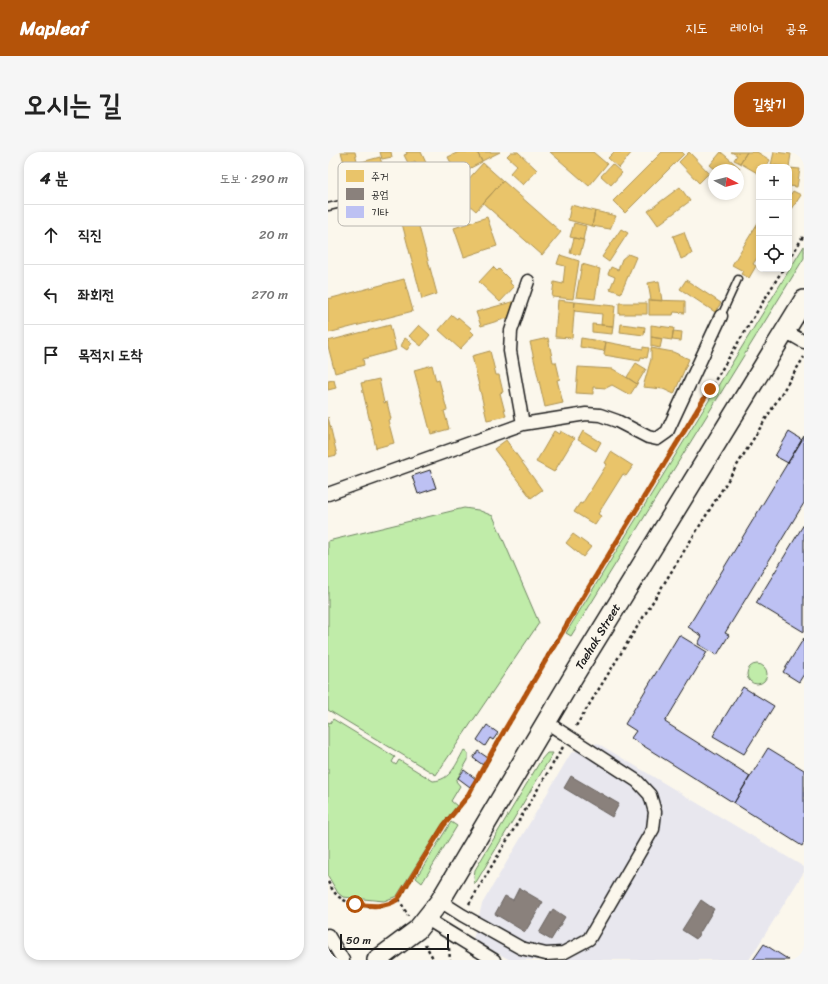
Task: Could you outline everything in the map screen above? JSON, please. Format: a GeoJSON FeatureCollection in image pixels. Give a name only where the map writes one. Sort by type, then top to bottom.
{"type":"FeatureCollection","features":[{"type":"Feature","properties":{"kind":"main road","name":"Taehak Street"},"geometry":{"type":"LineString","coordinates":[[377,960],[417,930],[440,901],[546,722],[804,300]]}},
{"type":"Feature","properties":{"kind":"street"},"geometry":{"type":"LineString","coordinates":[[523,424],[510,351],[511,331],[528,281]]}},
{"type":"Feature","properties":{"kind":"street"},"geometry":{"type":"LineString","coordinates":[[328,494],[523,424],[586,414],[600,414],[648,437],[657,439],[667,432],[721,316]]}},
{"type":"Feature","properties":{"kind":"street"},"geometry":{"type":"LineString","coordinates":[[785,331],[804,342]]}},
{"type":"Feature","properties":{"kind":"street"},"geometry":{"type":"LineString","coordinates":[[440,901],[521,948],[546,954],[564,953],[589,939],[653,828],[655,812],[650,795],[637,781],[546,722]]}},
{"type":"Feature","properties":{"kind":"street"},"geometry":{"type":"LineString","coordinates":[[427,919],[494,960]]}},
{"type":"Feature","properties":{"kind":"street"},"geometry":{"type":"LineString","coordinates":[[328,935],[343,960]]}},
{"type":"Feature","properties":{"kind":"lane"},"geometry":{"type":"LineString","coordinates":[[328,207],[338,205]]}},
{"type":"Feature","properties":{"kind":"lane"},"geometry":{"type":"LineString","coordinates":[[721,316],[738,278]]}},
{"type":"Feature","properties":{"kind":"path"},"geometry":{"type":"LineString","coordinates":[[792,255],[804,235]]}},
{"type":"Feature","properties":{"kind":"path"},"geometry":{"type":"LineString","coordinates":[[328,882],[338,896],[355,904],[378,906],[393,903],[398,899],[444,825],[467,797],[530,686],[586,592],[782,272]]}},
{"type":"Feature","properties":{"kind":"path"},"geometry":{"type":"LineString","coordinates":[[462,915],[569,736],[649,610],[804,357]]}},
{"type":"Feature","properties":{"kind":"path"},"geometry":{"type":"LineString","coordinates":[[450,960],[449,950],[452,934]]}},
{"type":"Feature","properties":{"kind":"shaded area"},"geometry":{"type":"Polygon","coordinates":[[[597,743],[804,867],[804,872],[749,960],[510,960],[473,939],[482,904],[571,753],[597,743]]]}},
{"type":"Feature","properties":{"kind":"green space"},"geometry":{"type":"Polygon","coordinates":[[[804,246],[804,258],[571,636],[566,633],[788,272],[792,272],[792,266],[804,246]]]}},
{"type":"Feature","properties":{"kind":"green space"},"geometry":{"type":"Polygon","coordinates":[[[464,508],[478,510],[493,516],[539,623],[436,775],[328,710],[328,541],[464,508]]]}},
{"type":"Feature","properties":{"kind":"green space"},"geometry":{"type":"Polygon","coordinates":[[[753,664],[761,664],[767,670],[767,678],[761,684],[753,684],[747,678],[747,670],[753,664]]]}},
{"type":"Feature","properties":{"kind":"green space"},"geometry":{"type":"Polygon","coordinates":[[[333,719],[395,757],[392,762],[396,765],[399,760],[433,781],[444,778],[449,774],[464,750],[468,753],[468,760],[456,781],[460,786],[451,801],[457,806],[442,825],[397,896],[384,901],[343,897],[338,893],[328,876],[328,722],[330,723],[333,719]]]}},
{"type":"Feature","properties":{"kind":"green space"},"geometry":{"type":"Polygon","coordinates":[[[547,753],[553,753],[475,884],[475,870],[541,760],[547,753]]]}},
{"type":"Feature","properties":{"kind":"green space"},"geometry":{"type":"Polygon","coordinates":[[[451,822],[457,826],[422,883],[416,878],[451,822]]]}},
{"type":"Feature","properties":{"kind":"building: 주거"},"geometry":{"type":"Polygon","coordinates":[[[341,152],[355,152],[357,162],[344,162],[341,152]]]}},
{"type":"Feature","properties":{"kind":"building: 주거"},"geometry":{"type":"Polygon","coordinates":[[[380,152],[391,152],[392,157],[382,159],[380,152]]]}},
{"type":"Feature","properties":{"kind":"building: 주거"},"geometry":{"type":"Polygon","coordinates":[[[406,152],[421,152],[426,162],[408,162],[404,155],[407,154],[406,152]]]}},
{"type":"Feature","properties":{"kind":"building: 주거"},"geometry":{"type":"Polygon","coordinates":[[[459,152],[477,152],[482,162],[470,168],[470,162],[450,162],[448,157],[459,152]]]}},
{"type":"Feature","properties":{"kind":"building: 주거"},"geometry":{"type":"Polygon","coordinates":[[[477,152],[500,152],[482,161],[477,152]]]}},
{"type":"Feature","properties":{"kind":"building: 주거"},"geometry":{"type":"Polygon","coordinates":[[[511,152],[518,152],[537,170],[523,185],[510,173],[517,165],[507,156],[511,152]]]}},
{"type":"Feature","properties":{"kind":"building: 주거"},"geometry":{"type":"Polygon","coordinates":[[[550,152],[593,152],[607,164],[589,186],[550,152]]]}},
{"type":"Feature","properties":{"kind":"building: 주거"},"geometry":{"type":"Polygon","coordinates":[[[614,152],[632,152],[619,168],[608,158],[614,152]]]}},
{"type":"Feature","properties":{"kind":"building: 주거"},"geometry":{"type":"Polygon","coordinates":[[[662,152],[682,152],[684,154],[625,213],[613,201],[662,152]]]}},
{"type":"Feature","properties":{"kind":"building: 주거"},"geometry":{"type":"Polygon","coordinates":[[[689,152],[708,172],[708,174],[699,183],[679,162],[689,152]]]}},
{"type":"Feature","properties":{"kind":"building: 주거"},"geometry":{"type":"Polygon","coordinates":[[[721,152],[735,164],[711,164],[721,152]]]}},
{"type":"Feature","properties":{"kind":"building: 주거"},"geometry":{"type":"Polygon","coordinates":[[[731,152],[747,152],[740,163],[734,160],[737,155],[731,152]]]}},
{"type":"Feature","properties":{"kind":"building: 주거"},"geometry":{"type":"Polygon","coordinates":[[[747,152],[757,152],[770,160],[768,164],[756,164],[756,172],[740,163],[747,152]]]}},
{"type":"Feature","properties":{"kind":"building: 주거"},"geometry":{"type":"Polygon","coordinates":[[[774,152],[791,154],[789,164],[771,164],[774,152]]]}},
{"type":"Feature","properties":{"kind":"building: 주거"},"geometry":{"type":"Polygon","coordinates":[[[380,157],[381,162],[362,162],[380,157]]]}},
{"type":"Feature","properties":{"kind":"building: 주거"},"geometry":{"type":"Polygon","coordinates":[[[483,163],[503,181],[476,211],[470,206],[470,177],[483,163]]]}},
{"type":"Feature","properties":{"kind":"building: 주거"},"geometry":{"type":"Polygon","coordinates":[[[612,164],[622,173],[611,185],[601,176],[612,164]]]}},
{"type":"Feature","properties":{"kind":"building: 주거"},"geometry":{"type":"Polygon","coordinates":[[[792,168],[800,169],[797,187],[792,186],[792,168]]]}},
{"type":"Feature","properties":{"kind":"building: 주거"},"geometry":{"type":"Polygon","coordinates":[[[503,181],[561,232],[542,255],[483,203],[503,181]]]}},
{"type":"Feature","properties":{"kind":"building: 주거"},"geometry":{"type":"Polygon","coordinates":[[[680,187],[690,201],[658,225],[648,211],[680,187]]]}},
{"type":"Feature","properties":{"kind":"building: 주거"},"geometry":{"type":"Polygon","coordinates":[[[793,191],[801,195],[792,209],[792,200],[793,191]]]}},
{"type":"Feature","properties":{"kind":"building: 주거"},"geometry":{"type":"Polygon","coordinates":[[[571,205],[595,211],[592,226],[568,220],[571,205]]]}},
{"type":"Feature","properties":{"kind":"building: 주거"},"geometry":{"type":"Polygon","coordinates":[[[595,211],[616,216],[610,229],[592,226],[595,211]]]}},
{"type":"Feature","properties":{"kind":"building: 주거"},"geometry":{"type":"Polygon","coordinates":[[[487,217],[497,246],[464,257],[454,228],[460,226],[470,226],[470,223],[487,217]]]}},
{"type":"Feature","properties":{"kind":"building: 주거"},"geometry":{"type":"Polygon","coordinates":[[[574,223],[586,226],[583,240],[570,237],[574,223]]]}},
{"type":"Feature","properties":{"kind":"building: 주거"},"geometry":{"type":"Polygon","coordinates":[[[403,226],[419,226],[437,294],[422,299],[403,226]]]}},
{"type":"Feature","properties":{"kind":"building: 주거"},"geometry":{"type":"Polygon","coordinates":[[[756,226],[756,260],[753,264],[756,266],[749,278],[741,274],[743,271],[732,265],[756,226]]]}},
{"type":"Feature","properties":{"kind":"building: 주거"},"geometry":{"type":"Polygon","coordinates":[[[621,229],[628,233],[609,262],[602,257],[621,229]]]}},
{"type":"Feature","properties":{"kind":"building: 주거"},"geometry":{"type":"Polygon","coordinates":[[[684,232],[692,254],[681,259],[673,236],[684,232]]]}},
{"type":"Feature","properties":{"kind":"building: 주거"},"geometry":{"type":"Polygon","coordinates":[[[574,238],[584,240],[580,255],[570,253],[574,238]]]}},
{"type":"Feature","properties":{"kind":"building: 주거"},"geometry":{"type":"Polygon","coordinates":[[[628,254],[636,257],[621,293],[610,289],[615,277],[608,274],[611,267],[618,270],[622,259],[628,254]]]}},
{"type":"Feature","properties":{"kind":"building: 주거"},"geometry":{"type":"Polygon","coordinates":[[[560,255],[579,261],[573,299],[552,297],[554,282],[563,284],[565,266],[557,264],[560,255]]]}},
{"type":"Feature","properties":{"kind":"building: 주거"},"geometry":{"type":"Polygon","coordinates":[[[582,264],[600,269],[595,299],[576,297],[582,264]]]}},
{"type":"Feature","properties":{"kind":"building: 주거"},"geometry":{"type":"Polygon","coordinates":[[[493,267],[497,271],[499,269],[511,281],[510,283],[514,287],[500,302],[479,282],[493,267]]]}},
{"type":"Feature","properties":{"kind":"building: 주거"},"geometry":{"type":"Polygon","coordinates":[[[404,279],[413,311],[328,333],[328,299],[404,279]]]}},
{"type":"Feature","properties":{"kind":"building: 주거"},"geometry":{"type":"Polygon","coordinates":[[[686,280],[721,303],[715,312],[680,289],[686,280]]]}},
{"type":"Feature","properties":{"kind":"building: 주거"},"geometry":{"type":"Polygon","coordinates":[[[659,281],[662,301],[651,300],[648,283],[659,281]]]}},
{"type":"Feature","properties":{"kind":"building: 주거"},"geometry":{"type":"Polygon","coordinates":[[[558,300],[575,302],[572,338],[555,337],[558,300]]]}},
{"type":"Feature","properties":{"kind":"building: 주거"},"geometry":{"type":"Polygon","coordinates":[[[649,300],[685,301],[685,313],[674,312],[673,315],[649,315],[649,300]]]}},
{"type":"Feature","properties":{"kind":"building: 주거"},"geometry":{"type":"Polygon","coordinates":[[[515,301],[511,317],[481,326],[476,312],[515,301]]]}},
{"type":"Feature","properties":{"kind":"building: 주거"},"geometry":{"type":"Polygon","coordinates":[[[575,302],[615,306],[613,326],[601,325],[602,314],[574,311],[575,302]]]}},
{"type":"Feature","properties":{"kind":"building: 주거"},"geometry":{"type":"Polygon","coordinates":[[[619,303],[647,303],[647,314],[619,314],[619,303]]]}},
{"type":"Feature","properties":{"kind":"building: 주거"},"geometry":{"type":"Polygon","coordinates":[[[452,315],[457,319],[458,317],[471,328],[470,330],[474,334],[460,349],[439,330],[452,315]]]}},
{"type":"Feature","properties":{"kind":"building: 주거"},"geometry":{"type":"Polygon","coordinates":[[[592,324],[613,326],[612,334],[592,332],[592,324]]]}},
{"type":"Feature","properties":{"kind":"building: 주거"},"geometry":{"type":"Polygon","coordinates":[[[621,324],[645,327],[644,335],[620,332],[621,324]]]}},
{"type":"Feature","properties":{"kind":"building: 주거"},"geometry":{"type":"Polygon","coordinates":[[[390,325],[396,350],[363,359],[364,365],[335,373],[328,341],[390,325]]]}},
{"type":"Feature","properties":{"kind":"building: 주거"},"geometry":{"type":"Polygon","coordinates":[[[419,325],[430,335],[421,346],[409,336],[419,325]]]}},
{"type":"Feature","properties":{"kind":"building: 주거"},"geometry":{"type":"Polygon","coordinates":[[[651,325],[674,328],[672,340],[651,337],[651,325]]]}},
{"type":"Feature","properties":{"kind":"building: 주거"},"geometry":{"type":"Polygon","coordinates":[[[673,331],[682,332],[681,341],[672,340],[673,331]]]}},
{"type":"Feature","properties":{"kind":"building: 주거"},"geometry":{"type":"Polygon","coordinates":[[[651,337],[662,339],[660,348],[651,346],[651,337]]]}},
{"type":"Feature","properties":{"kind":"building: 주거"},"geometry":{"type":"Polygon","coordinates":[[[405,338],[412,343],[407,350],[401,346],[405,338]]]}},
{"type":"Feature","properties":{"kind":"building: 주거"},"geometry":{"type":"Polygon","coordinates":[[[548,338],[553,362],[556,362],[560,379],[557,380],[563,403],[545,407],[530,342],[548,338]]]}},
{"type":"Feature","properties":{"kind":"building: 주거"},"geometry":{"type":"Polygon","coordinates":[[[581,338],[606,342],[604,351],[580,347],[581,338]]]}},
{"type":"Feature","properties":{"kind":"building: 주거"},"geometry":{"type":"Polygon","coordinates":[[[606,342],[643,349],[643,347],[649,348],[647,358],[641,357],[640,361],[604,355],[606,342]]]}},
{"type":"Feature","properties":{"kind":"building: 주거"},"geometry":{"type":"Polygon","coordinates":[[[651,348],[673,352],[689,359],[674,394],[663,389],[643,387],[651,359],[651,348]]]}},
{"type":"Feature","properties":{"kind":"building: 주거"},"geometry":{"type":"Polygon","coordinates":[[[490,351],[496,375],[499,375],[503,392],[500,393],[506,416],[487,420],[472,356],[490,351]]]}},
{"type":"Feature","properties":{"kind":"building: 주거"},"geometry":{"type":"Polygon","coordinates":[[[636,363],[646,369],[637,384],[627,377],[636,363]]]}},
{"type":"Feature","properties":{"kind":"building: 주거"},"geometry":{"type":"Polygon","coordinates":[[[432,365],[436,381],[439,380],[447,410],[444,411],[449,429],[431,434],[414,370],[432,365]]]}},
{"type":"Feature","properties":{"kind":"building: 주거"},"geometry":{"type":"Polygon","coordinates":[[[578,367],[613,369],[637,384],[630,395],[612,385],[606,388],[593,387],[593,394],[576,393],[578,367]]]}},
{"type":"Feature","properties":{"kind":"building: 주거"},"geometry":{"type":"Polygon","coordinates":[[[379,379],[384,403],[387,402],[391,419],[388,420],[394,443],[376,448],[361,383],[379,379]]]}},
{"type":"Feature","properties":{"kind":"building: 주거"},"geometry":{"type":"Polygon","coordinates":[[[334,380],[336,388],[328,390],[328,381],[334,380]]]}},
{"type":"Feature","properties":{"kind":"building: 주거"},"geometry":{"type":"Polygon","coordinates":[[[328,417],[337,455],[328,457],[328,417]]]}},
{"type":"Feature","properties":{"kind":"building: 주거"},"geometry":{"type":"Polygon","coordinates":[[[554,431],[559,434],[560,431],[574,439],[554,472],[536,462],[554,431]]]}},
{"type":"Feature","properties":{"kind":"building: 주거"},"geometry":{"type":"Polygon","coordinates":[[[583,431],[601,442],[596,451],[578,440],[583,431]]]}},
{"type":"Feature","properties":{"kind":"building: 주거"},"geometry":{"type":"Polygon","coordinates":[[[506,440],[542,490],[531,498],[494,449],[506,440]]]}},
{"type":"Feature","properties":{"kind":"building: 주거"},"geometry":{"type":"Polygon","coordinates":[[[611,452],[633,466],[626,476],[623,474],[598,514],[601,516],[595,525],[574,512],[580,503],[582,504],[607,464],[605,463],[611,452]]]}},
{"type":"Feature","properties":{"kind":"building: 주거"},"geometry":{"type":"Polygon","coordinates":[[[573,534],[591,547],[583,557],[566,543],[573,534]]]}},
{"type":"Feature","properties":{"kind":"building: 공업"},"geometry":{"type":"Polygon","coordinates":[[[571,776],[619,804],[612,817],[564,788],[571,776]]]}},
{"type":"Feature","properties":{"kind":"building: 공업"},"geometry":{"type":"Polygon","coordinates":[[[519,888],[543,902],[525,932],[495,914],[505,896],[513,900],[519,888]]]}},
{"type":"Feature","properties":{"kind":"building: 공업"},"geometry":{"type":"Polygon","coordinates":[[[701,900],[714,909],[696,939],[682,930],[701,900]]]}},
{"type":"Feature","properties":{"kind":"building: 공업"},"geometry":{"type":"Polygon","coordinates":[[[553,909],[565,917],[551,940],[539,933],[553,909]]]}},
{"type":"Feature","properties":{"kind":"building: 기타"},"geometry":{"type":"Polygon","coordinates":[[[789,432],[802,440],[788,463],[775,456],[789,432]]]}},
{"type":"Feature","properties":{"kind":"building: 기타"},"geometry":{"type":"Polygon","coordinates":[[[804,436],[804,503],[725,633],[729,635],[717,655],[698,644],[702,636],[688,627],[804,436]]]}},
{"type":"Feature","properties":{"kind":"building: 기타"},"geometry":{"type":"Polygon","coordinates":[[[430,470],[436,488],[418,494],[412,476],[430,470]]]}},
{"type":"Feature","properties":{"kind":"building: 기타"},"geometry":{"type":"Polygon","coordinates":[[[804,524],[804,632],[756,603],[804,524]]]}},
{"type":"Feature","properties":{"kind":"building: 기타"},"geometry":{"type":"Polygon","coordinates":[[[679,635],[707,652],[665,722],[750,776],[734,803],[631,738],[636,731],[625,724],[679,635]]]}},
{"type":"Feature","properties":{"kind":"building: 기타"},"geometry":{"type":"Polygon","coordinates":[[[804,638],[804,674],[799,682],[783,672],[804,638]]]}},
{"type":"Feature","properties":{"kind":"building: 기타"},"geometry":{"type":"Polygon","coordinates":[[[743,687],[774,706],[744,754],[713,736],[743,687]]]}},
{"type":"Feature","properties":{"kind":"building: 기타"},"geometry":{"type":"Polygon","coordinates":[[[487,725],[498,733],[493,740],[490,738],[485,746],[477,740],[487,725]]]}},
{"type":"Feature","properties":{"kind":"building: 기타"},"geometry":{"type":"Polygon","coordinates":[[[768,748],[804,770],[804,842],[802,846],[734,803],[768,748]]]}},
{"type":"Feature","properties":{"kind":"building: 기타"},"geometry":{"type":"Polygon","coordinates":[[[478,751],[488,758],[483,765],[473,758],[478,751]]]}},
{"type":"Feature","properties":{"kind":"building: 기타"},"geometry":{"type":"Polygon","coordinates":[[[464,770],[476,779],[470,787],[458,778],[464,770]]]}},
{"type":"Feature","properties":{"kind":"building: 기타"},"geometry":{"type":"Polygon","coordinates":[[[764,944],[789,960],[753,960],[764,944]]]}},
{"type":"Feature","properties":{"kind":"route"},"geometry":{"type":"LineString","coordinates":[[355,904],[378,906],[393,903],[398,899],[444,825],[467,797],[541,667],[710,389]]}}]}
